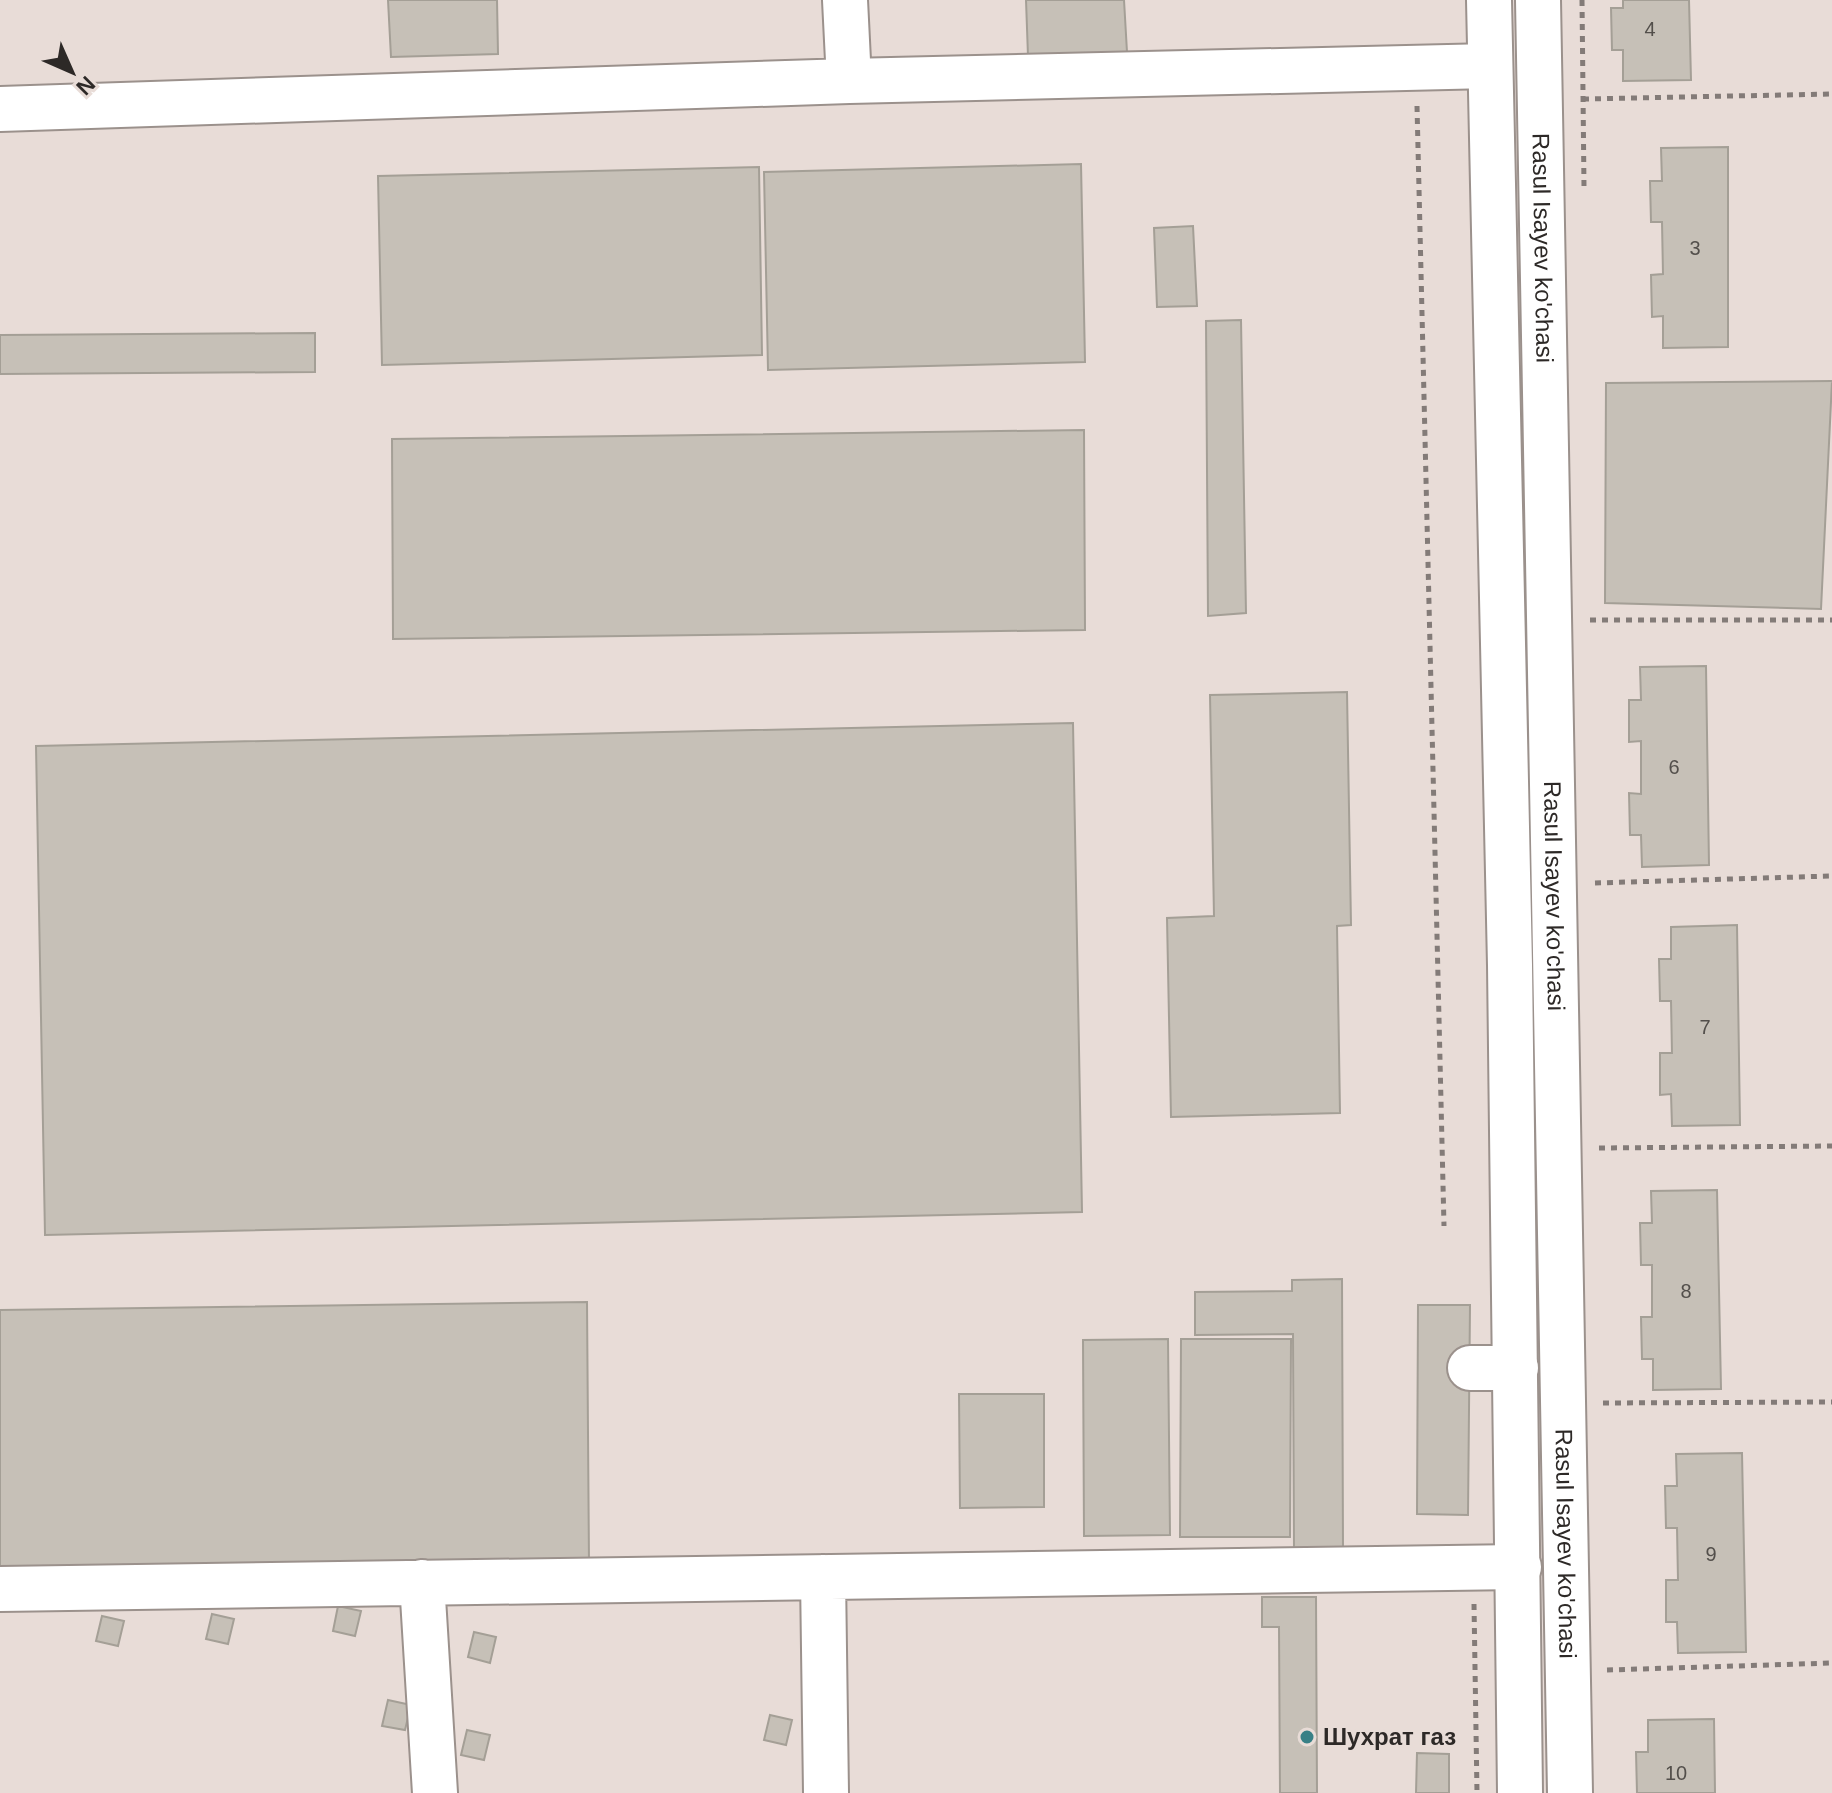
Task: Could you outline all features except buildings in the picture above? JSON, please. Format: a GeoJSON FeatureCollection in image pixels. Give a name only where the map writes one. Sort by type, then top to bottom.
{"type":"FeatureCollection","features":[{"type":"Feature","properties":{"kind":"main road"},"geometry":{"type":"LineString","coordinates":[[845,0],[849,81]]}},
{"type":"Feature","properties":{"kind":"main road","name":"Rasul Isayev ko'chasi"},"geometry":{"type":"LineString","coordinates":[[1489,0],[1510,949],[1520,1793]]}},
{"type":"Feature","properties":{"kind":"main road","name":"Rasul Isayev ko'chasi"},"geometry":{"type":"LineString","coordinates":[[1538,0],[1570,1793]]}},
{"type":"Feature","properties":{"kind":"main road"},"geometry":{"type":"LineString","coordinates":[[0,109],[849,81],[1490,66]]}},
{"type":"Feature","properties":{"kind":"main road"},"geometry":{"type":"LineString","coordinates":[[1470,1368],[1516,1368]]}},
{"type":"Feature","properties":{"kind":"main road"},"geometry":{"type":"LineString","coordinates":[[0,1589],[1519,1567]]}},
{"type":"Feature","properties":{"kind":"main road"},"geometry":{"type":"LineString","coordinates":[[823,1577],[826,1793]]}},
{"type":"Feature","properties":{"kind":"main road"},"geometry":{"type":"LineString","coordinates":[[422,1582],[435,1793]]}},
{"type":"Feature","properties":{"kind":"path"},"geometry":{"type":"LineString","coordinates":[[1583,99],[1832,94]]}},
{"type":"Feature","properties":{"kind":"path"},"geometry":{"type":"LineString","coordinates":[[1417,105],[1444,1226]]}},
{"type":"Feature","properties":{"kind":"path"},"geometry":{"type":"LineString","coordinates":[[1590,620],[1832,620]]}},
{"type":"Feature","properties":{"kind":"path"},"geometry":{"type":"LineString","coordinates":[[1595,883],[1832,876]]}},
{"type":"Feature","properties":{"kind":"path"},"geometry":{"type":"LineString","coordinates":[[1599,1148],[1832,1146]]}},
{"type":"Feature","properties":{"kind":"path"},"geometry":{"type":"LineString","coordinates":[[1603,1403],[1832,1402]]}},
{"type":"Feature","properties":{"kind":"path"},"geometry":{"type":"LineString","coordinates":[[1473,1568],[1477,1793]]}},
{"type":"Feature","properties":{"kind":"path"},"geometry":{"type":"LineString","coordinates":[[1607,1670],[1832,1663]]}},
{"type":"Feature","properties":{"kind":"place","name":"Шухрат газ"},"geometry":{"type":"Point","coordinates":[1307,1737]}}]}
